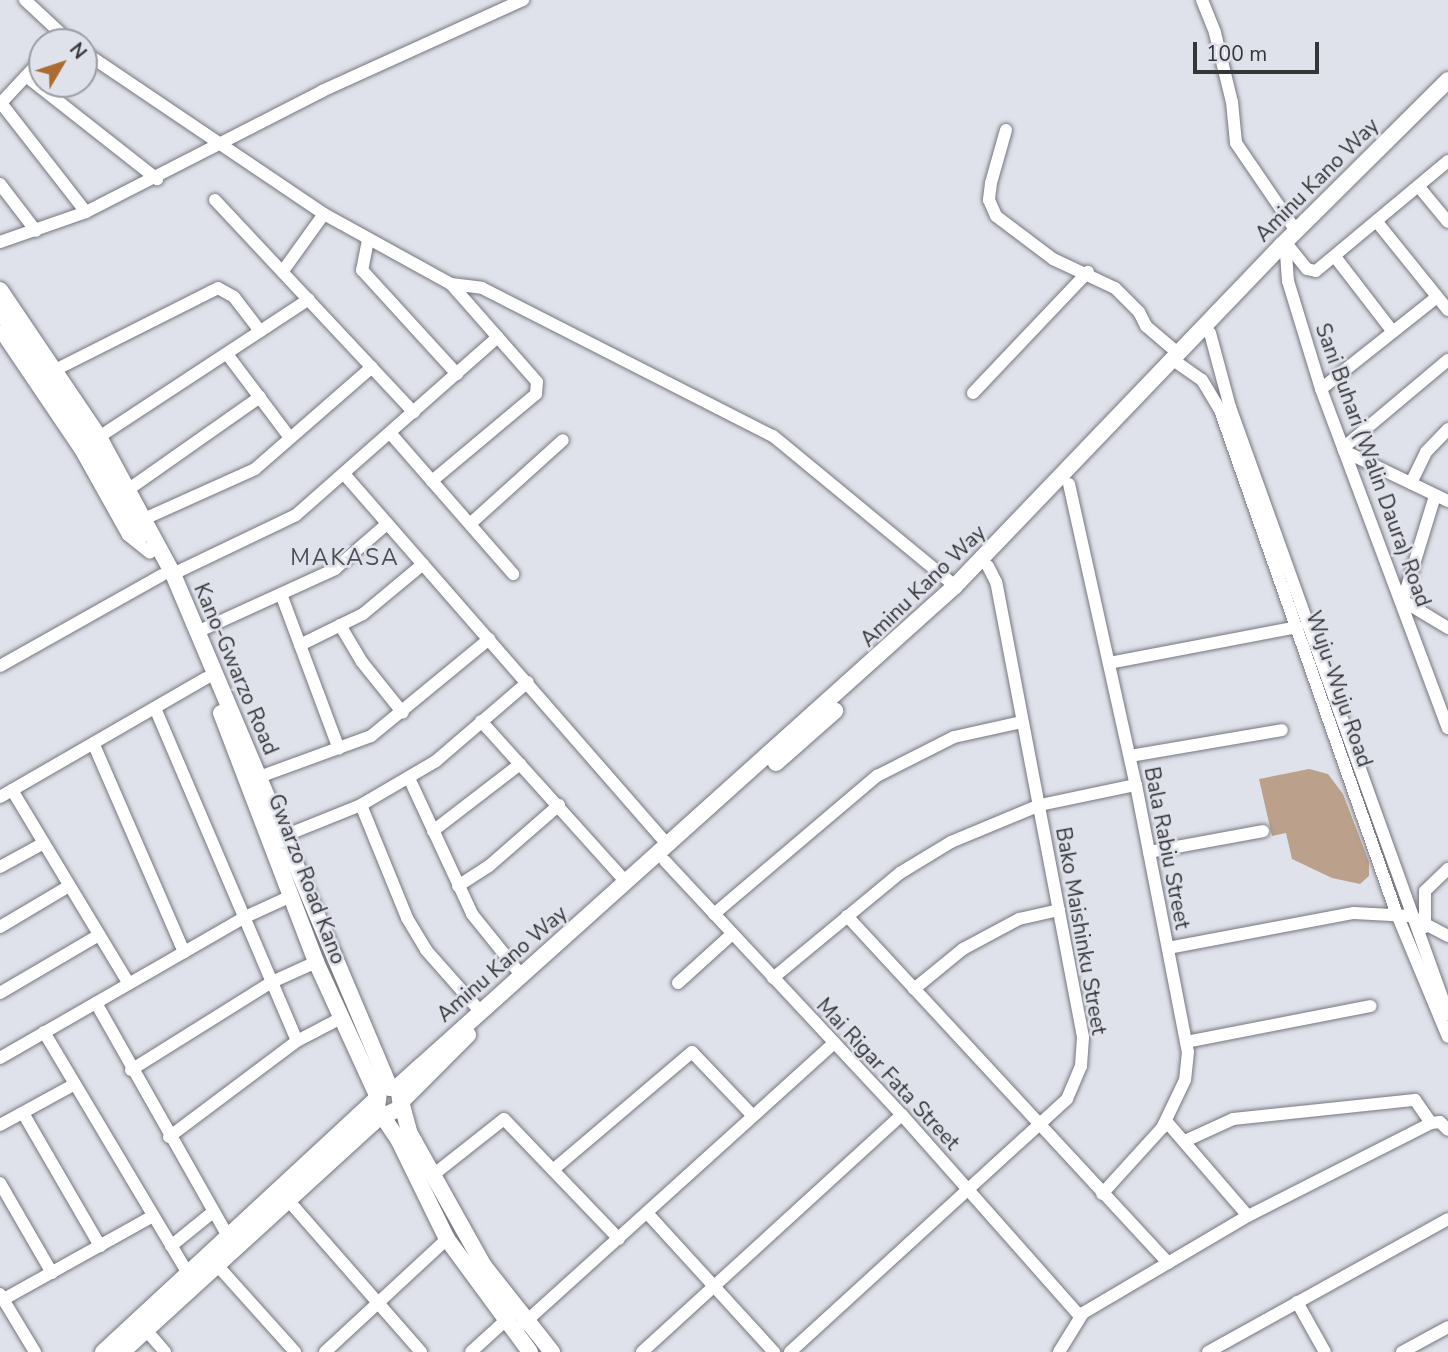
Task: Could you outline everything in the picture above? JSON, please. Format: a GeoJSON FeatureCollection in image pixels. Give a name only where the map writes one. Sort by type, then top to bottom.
{"type":"FeatureCollection","features":[{"type":"Feature","properties":{"kind":"main road","name":"Aminu Kano Way"},"geometry":{"type":"LineString","coordinates":[[389,1101],[485,1019],[574,935],[941,605],[988,566],[1069,484],[1296,231],[1448,80]]}},
{"type":"Feature","properties":{"kind":"main road","name":"Aminu Kano Way"},"geometry":{"type":"LineString","coordinates":[[941,605],[955,586],[1179,359],[1210,333],[1288,251],[1448,94]]}},
{"type":"Feature","properties":{"kind":"main road","name":"Kano-Gwarzo Road"},"geometry":{"type":"LineString","coordinates":[[0,290],[57,369],[99,437],[144,519],[167,575],[197,632],[284,836],[447,1239],[515,1321],[552,1352]]}},
{"type":"Feature","properties":{"kind":"main road","name":"Gwarzo Road Kano"},"geometry":{"type":"LineString","coordinates":[[0,310],[93,450],[150,553],[167,575],[316,962],[341,1018],[389,1101]]}},
{"type":"Feature","properties":{"kind":"main road","name":"Aminu Kano Way"},"geometry":{"type":"LineString","coordinates":[[389,1101],[480,1011],[521,975],[574,935],[625,881],[667,853]]}},
{"type":"Feature","properties":{"kind":"main road","name":"Kano-Gwarzo Road"},"geometry":{"type":"LineString","coordinates":[[389,1101],[409,1132],[530,1352]]}},
{"type":"Feature","properties":{"kind":"main road"},"geometry":{"type":"LineString","coordinates":[[122,1352],[288,1200],[389,1101]]}},
{"type":"Feature","properties":{"kind":"main road"},"geometry":{"type":"LineString","coordinates":[[103,1352],[228,1236],[389,1101]]}},
{"type":"Feature","properties":{"kind":"street"},"geometry":{"type":"LineString","coordinates":[[25,0],[52,28]]}},
{"type":"Feature","properties":{"kind":"street"},"geometry":{"type":"LineString","coordinates":[[0,242],[86,212],[157,179],[322,91],[523,0]]}},
{"type":"Feature","properties":{"kind":"street"},"geometry":{"type":"LineString","coordinates":[[1202,0],[1215,33],[1232,102],[1236,144],[1296,231]]}},
{"type":"Feature","properties":{"kind":"street"},"geometry":{"type":"LineString","coordinates":[[98,61],[218,146],[324,214],[451,284],[498,337],[539,389],[432,481]]}},
{"type":"Feature","properties":{"kind":"street"},"geometry":{"type":"LineString","coordinates":[[86,212],[1,104],[26,76],[157,179]]}},
{"type":"Feature","properties":{"kind":"street","name":"Wuju-Wuju Road"},"geometry":{"type":"LineString","coordinates":[[1006,130],[989,200],[996,216],[1026,242],[1115,288],[1139,312],[1146,326],[1214,395],[1298,627],[1396,912],[1448,1037]]}},
{"type":"Feature","properties":{"kind":"street"},"geometry":{"type":"LineString","coordinates":[[1288,251],[1307,269],[1316,271],[1336,258],[1448,161]]}},
{"type":"Feature","properties":{"kind":"street"},"geometry":{"type":"LineString","coordinates":[[0,184],[36,231]]}},
{"type":"Feature","properties":{"kind":"street"},"geometry":{"type":"LineString","coordinates":[[1419,187],[1448,222]]}},
{"type":"Feature","properties":{"kind":"street"},"geometry":{"type":"LineString","coordinates":[[215,200],[414,413]]}},
{"type":"Feature","properties":{"kind":"street"},"geometry":{"type":"LineString","coordinates":[[283,271],[324,214]]}},
{"type":"Feature","properties":{"kind":"street"},"geometry":{"type":"LineString","coordinates":[[1377,222],[1448,310]]}},
{"type":"Feature","properties":{"kind":"street"},"geometry":{"type":"LineString","coordinates":[[368,240],[362,270],[457,374]]}},
{"type":"Feature","properties":{"kind":"street","name":"Sani Buhari (Walin Daura) Road"},"geometry":{"type":"LineString","coordinates":[[1288,251],[1288,281],[1321,389],[1448,728]]}},
{"type":"Feature","properties":{"kind":"street"},"geometry":{"type":"LineString","coordinates":[[1336,258],[1393,332]]}},
{"type":"Feature","properties":{"kind":"street"},"geometry":{"type":"LineString","coordinates":[[973,393],[1088,272]]}},
{"type":"Feature","properties":{"kind":"street"},"geometry":{"type":"LineString","coordinates":[[451,284],[482,288],[773,436],[955,586]]}},
{"type":"Feature","properties":{"kind":"street"},"geometry":{"type":"LineString","coordinates":[[57,369],[218,288],[234,297],[260,331]]}},
{"type":"Feature","properties":{"kind":"street"},"geometry":{"type":"LineString","coordinates":[[1321,389],[1437,297]]}},
{"type":"Feature","properties":{"kind":"street"},"geometry":{"type":"LineString","coordinates":[[99,437],[309,299]]}},
{"type":"Feature","properties":{"kind":"street"},"geometry":{"type":"LineString","coordinates":[[0,331],[81,451],[128,536],[150,553]]}},
{"type":"Feature","properties":{"kind":"street","name":"Wuju-Wuju Road"},"geometry":{"type":"LineString","coordinates":[[1210,333],[1230,407],[1410,916],[1448,1014]]}},
{"type":"Feature","properties":{"kind":"street"},"geometry":{"type":"LineString","coordinates":[[0,666],[167,575],[266,532],[345,475],[498,337]]}},
{"type":"Feature","properties":{"kind":"street"},"geometry":{"type":"LineString","coordinates":[[227,355],[290,438]]}},
{"type":"Feature","properties":{"kind":"street"},"geometry":{"type":"LineString","coordinates":[[1448,360],[1343,450],[1448,501]]}},
{"type":"Feature","properties":{"kind":"street"},"geometry":{"type":"LineString","coordinates":[[144,519],[240,478],[372,367]]}},
{"type":"Feature","properties":{"kind":"street"},"geometry":{"type":"LineString","coordinates":[[129,489],[260,397]]}},
{"type":"Feature","properties":{"kind":"street"},"geometry":{"type":"LineString","coordinates":[[1411,483],[1426,452],[1448,429]]}},
{"type":"Feature","properties":{"kind":"street"},"geometry":{"type":"LineString","coordinates":[[391,434],[513,574]]}},
{"type":"Feature","properties":{"kind":"street"},"geometry":{"type":"LineString","coordinates":[[470,524],[563,440]]}},
{"type":"Feature","properties":{"kind":"street","name":"Mai Rigar Fata Street"},"geometry":{"type":"LineString","coordinates":[[345,475],[527,682],[714,914],[902,1115],[1080,1316]]}},
{"type":"Feature","properties":{"kind":"street","name":"Bala Rabiu Street"},"geometry":{"type":"LineString","coordinates":[[1069,484],[1130,756],[1186,1042],[1185,1080],[1166,1121],[1102,1194]]}},
{"type":"Feature","properties":{"kind":"street"},"geometry":{"type":"LineString","coordinates":[[1435,496],[1401,600],[1446,627],[1448,611]]}},
{"type":"Feature","properties":{"kind":"street"},"geometry":{"type":"LineString","coordinates":[[197,632],[335,569],[387,524]]}},
{"type":"Feature","properties":{"kind":"street"},"geometry":{"type":"LineString","coordinates":[[300,645],[363,614],[423,564]]}},
{"type":"Feature","properties":{"kind":"street","name":"Bako Maishinku Street"},"geometry":{"type":"LineString","coordinates":[[796,1350],[1067,1098],[1081,1066],[1083,1037],[1040,805],[996,582],[988,566]]}},
{"type":"Feature","properties":{"kind":"street"},"geometry":{"type":"LineString","coordinates":[[281,594],[339,749]]}},
{"type":"Feature","properties":{"kind":"street"},"geometry":{"type":"LineString","coordinates":[[340,625],[362,662],[403,713]]}},
{"type":"Feature","properties":{"kind":"street"},"geometry":{"type":"LineString","coordinates":[[1109,663],[1298,627]]}},
{"type":"Feature","properties":{"kind":"street"},"geometry":{"type":"LineString","coordinates":[[259,777],[371,736],[403,713],[489,639]]}},
{"type":"Feature","properties":{"kind":"street"},"geometry":{"type":"LineString","coordinates":[[128,982],[44,843],[6,794],[206,678]]}},
{"type":"Feature","properties":{"kind":"street"},"geometry":{"type":"LineString","coordinates":[[284,836],[360,805],[409,778],[527,682]]}},
{"type":"Feature","properties":{"kind":"street"},"geometry":{"type":"LineString","coordinates":[[155,708],[297,1041]]}},
{"type":"Feature","properties":{"kind":"street"},"geometry":{"type":"LineString","coordinates":[[481,721],[625,881]]}},
{"type":"Feature","properties":{"kind":"street"},"geometry":{"type":"LineString","coordinates":[[714,914],[877,776],[954,737],[1022,722]]}},
{"type":"Feature","properties":{"kind":"street"},"geometry":{"type":"LineString","coordinates":[[1130,756],[1282,730]]}},
{"type":"Feature","properties":{"kind":"street"},"geometry":{"type":"LineString","coordinates":[[94,744],[184,952]]}},
{"type":"Feature","properties":{"kind":"street"},"geometry":{"type":"LineString","coordinates":[[433,831],[520,764]]}},
{"type":"Feature","properties":{"kind":"street"},"geometry":{"type":"LineString","coordinates":[[409,778],[472,914],[521,975]]}},
{"type":"Feature","properties":{"kind":"street"},"geometry":{"type":"LineString","coordinates":[[773,978],[900,873],[951,842],[1040,805],[1136,785]]}},
{"type":"Feature","properties":{"kind":"street"},"geometry":{"type":"LineString","coordinates":[[360,805],[407,918],[426,950],[480,1011]]}},
{"type":"Feature","properties":{"kind":"street"},"geometry":{"type":"LineString","coordinates":[[458,886],[489,866],[559,805]]}},
{"type":"Feature","properties":{"kind":"street"},"geometry":{"type":"LineString","coordinates":[[1149,852],[1263,831]]}},
{"type":"Feature","properties":{"kind":"street"},"geometry":{"type":"LineString","coordinates":[[0,867],[44,843]]}},
{"type":"Feature","properties":{"kind":"street"},"geometry":{"type":"LineString","coordinates":[[1425,927],[1425,891],[1448,869]]}},
{"type":"Feature","properties":{"kind":"street"},"geometry":{"type":"LineString","coordinates":[[0,927],[69,886]]}},
{"type":"Feature","properties":{"kind":"street"},"geometry":{"type":"LineString","coordinates":[[0,1058],[128,982],[243,918],[290,896]]}},
{"type":"Feature","properties":{"kind":"street"},"geometry":{"type":"LineString","coordinates":[[914,989],[964,949],[1019,919],[1059,910]]}},
{"type":"Feature","properties":{"kind":"street"},"geometry":{"type":"LineString","coordinates":[[1168,948],[1354,913],[1396,912],[1410,916],[1425,927],[1448,936]]}},
{"type":"Feature","properties":{"kind":"street"},"geometry":{"type":"LineString","coordinates":[[847,916],[1168,1263]]}},
{"type":"Feature","properties":{"kind":"street"},"geometry":{"type":"LineString","coordinates":[[678,983],[732,934]]}},
{"type":"Feature","properties":{"kind":"street"},"geometry":{"type":"LineString","coordinates":[[0,993],[99,935]]}},
{"type":"Feature","properties":{"kind":"street"},"geometry":{"type":"LineString","coordinates":[[131,1070],[272,982],[316,962]]}},
{"type":"Feature","properties":{"kind":"street"},"geometry":{"type":"LineString","coordinates":[[96,1003],[131,1070],[228,1236]]}},
{"type":"Feature","properties":{"kind":"street"},"geometry":{"type":"LineString","coordinates":[[1186,1042],[1371,1006]]}},
{"type":"Feature","properties":{"kind":"street"},"geometry":{"type":"LineString","coordinates":[[169,1137],[297,1041],[341,1018]]}},
{"type":"Feature","properties":{"kind":"street"},"geometry":{"type":"LineString","coordinates":[[44,1032],[187,1272]]}},
{"type":"Feature","properties":{"kind":"street"},"geometry":{"type":"LineString","coordinates":[[471,1352],[515,1321],[648,1214],[834,1043]]}},
{"type":"Feature","properties":{"kind":"street"},"geometry":{"type":"LineString","coordinates":[[554,1169],[692,1052],[753,1116]]}},
{"type":"Feature","properties":{"kind":"street"},"geometry":{"type":"LineString","coordinates":[[0,1125],[75,1084]]}},
{"type":"Feature","properties":{"kind":"street"},"geometry":{"type":"LineString","coordinates":[[1185,1141],[1233,1119],[1415,1100],[1431,1123]]}},
{"type":"Feature","properties":{"kind":"street"},"geometry":{"type":"LineString","coordinates":[[23,1113],[100,1246]]}},
{"type":"Feature","properties":{"kind":"street"},"geometry":{"type":"LineString","coordinates":[[642,1352],[902,1115]]}},
{"type":"Feature","properties":{"kind":"street"},"geometry":{"type":"LineString","coordinates":[[433,1175],[504,1119],[618,1239]]}},
{"type":"Feature","properties":{"kind":"street"},"geometry":{"type":"LineString","coordinates":[[1166,1121],[1248,1216]]}},
{"type":"Feature","properties":{"kind":"street"},"geometry":{"type":"LineString","coordinates":[[1059,1352],[1080,1316],[1248,1216],[1431,1123],[1440,1122],[1448,1130]]}},
{"type":"Feature","properties":{"kind":"street"},"geometry":{"type":"LineString","coordinates":[[0,1183],[51,1273]]}},
{"type":"Feature","properties":{"kind":"street"},"geometry":{"type":"LineString","coordinates":[[288,1200],[421,1352]]}},
{"type":"Feature","properties":{"kind":"street"},"geometry":{"type":"LineString","coordinates":[[171,1246],[214,1212]]}},
{"type":"Feature","properties":{"kind":"street"},"geometry":{"type":"LineString","coordinates":[[648,1214],[774,1352]]}},
{"type":"Feature","properties":{"kind":"street"},"geometry":{"type":"LineString","coordinates":[[35,1352],[2,1296],[51,1273],[153,1216]]}},
{"type":"Feature","properties":{"kind":"street"},"geometry":{"type":"LineString","coordinates":[[1211,1351],[1448,1219]]}},
{"type":"Feature","properties":{"kind":"street"},"geometry":{"type":"LineString","coordinates":[[325,1352],[447,1239]]}},
{"type":"Feature","properties":{"kind":"street"},"geometry":{"type":"LineString","coordinates":[[216,1265],[295,1352]]}},
{"type":"Feature","properties":{"kind":"street"},"geometry":{"type":"LineString","coordinates":[[1297,1302],[1325,1352]]}},
{"type":"Feature","properties":{"kind":"street"},"geometry":{"type":"LineString","coordinates":[[1402,1352],[1448,1327]]}},
{"type":"Feature","properties":{"kind":"street"},"geometry":{"type":"LineString","coordinates":[[146,1330],[163,1351]]}},
{"type":"Feature","properties":{"kind":"shaded area"},"geometry":{"type":"Polygon","coordinates":[[[1309,769],[1328,774],[1343,794],[1369,862],[1369,876],[1360,884],[1332,878],[1292,859],[1286,833],[1272,836],[1259,779],[1309,769]]]}},
{"type":"Feature","properties":{"kind":"district","name":"MAKASA"},"geometry":{"type":"Point","coordinates":[345,558]}}]}
